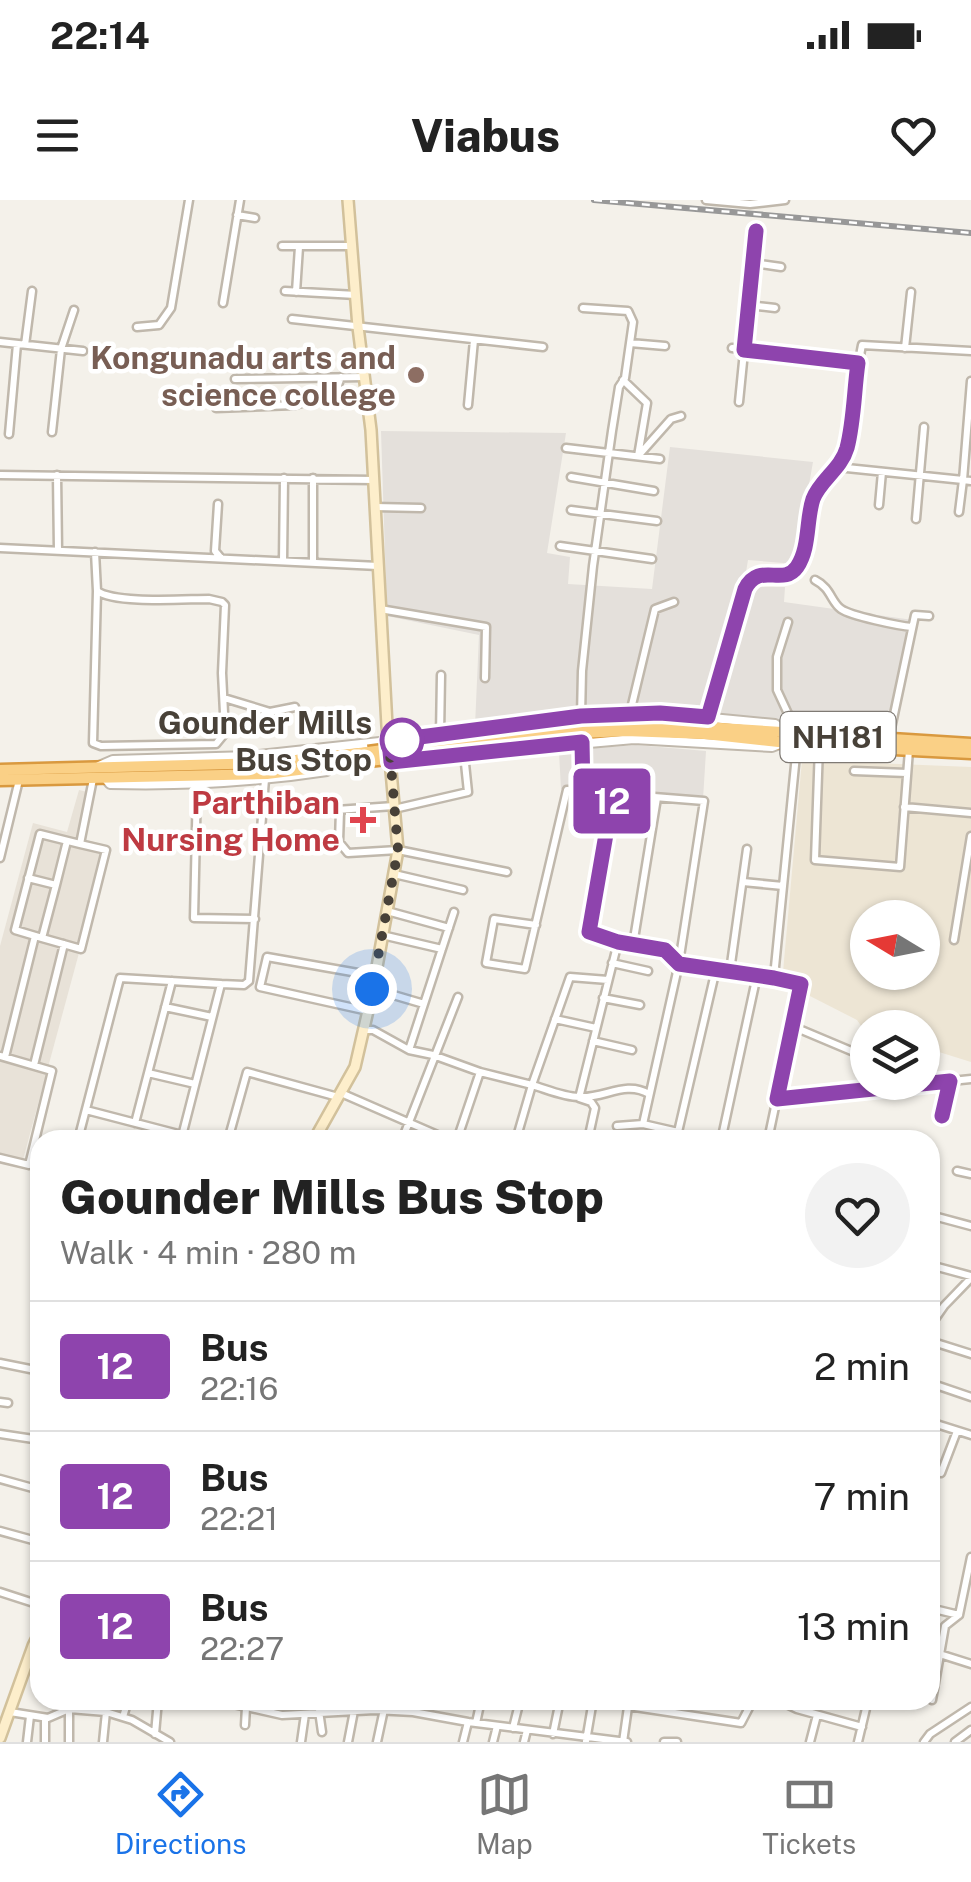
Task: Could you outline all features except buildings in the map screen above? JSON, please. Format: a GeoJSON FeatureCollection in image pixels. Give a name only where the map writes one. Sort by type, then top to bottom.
{"type":"FeatureCollection","features":[{"type":"Feature","properties":{"kind":"highway","name":"NH181"},"geometry":{"type":"LineString","coordinates":[[0,780],[209,770],[658,723],[819,745],[971,753]]}},
{"type":"Feature","properties":{"kind":"highway","name":"NH181"},"geometry":{"type":"LineString","coordinates":[[791,739],[971,744]]}},
{"type":"Feature","properties":{"kind":"highway","name":"NH181"},"geometry":{"type":"LineString","coordinates":[[0,770],[97,774]]}},
{"type":"Feature","properties":{"kind":"main road"},"geometry":{"type":"LineString","coordinates":[[320,1130],[355,1066],[398,850],[368,402],[348,200]]}},
{"type":"Feature","properties":{"kind":"main road"},"geometry":{"type":"LineString","coordinates":[[0,1738],[30,1655]]}},
{"type":"Feature","properties":{"kind":"street"},"geometry":{"type":"LineString","coordinates":[[137,327],[159,325],[171,308],[189,200]]}},
{"type":"Feature","properties":{"kind":"street"},"geometry":{"type":"LineString","coordinates":[[223,302],[240,200]]}},
{"type":"Feature","properties":{"kind":"street"},"geometry":{"type":"LineString","coordinates":[[706,200],[750,204],[783,200]]}},
{"type":"Feature","properties":{"kind":"street"},"geometry":{"type":"LineString","coordinates":[[237,214],[255,218]]}},
{"type":"Feature","properties":{"kind":"street"},"geometry":{"type":"LineString","coordinates":[[739,402],[756,231]]}},
{"type":"Feature","properties":{"kind":"street"},"geometry":{"type":"LineString","coordinates":[[282,246],[352,246]]}},
{"type":"Feature","properties":{"kind":"street"},"geometry":{"type":"LineString","coordinates":[[296,292],[299,247]]}},
{"type":"Feature","properties":{"kind":"street"},"geometry":{"type":"LineString","coordinates":[[753,263],[781,266]]}},
{"type":"Feature","properties":{"kind":"street"},"geometry":{"type":"LineString","coordinates":[[9,434],[32,290]]}},
{"type":"Feature","properties":{"kind":"street"},"geometry":{"type":"LineString","coordinates":[[284,291],[356,296]]}},
{"type":"Feature","properties":{"kind":"street"},"geometry":{"type":"LineString","coordinates":[[905,348],[911,292]]}},
{"type":"Feature","properties":{"kind":"street"},"geometry":{"type":"LineString","coordinates":[[748,304],[774,308]]}},
{"type":"Feature","properties":{"kind":"street"},"geometry":{"type":"LineString","coordinates":[[581,716],[595,552],[634,322],[628,311],[583,308]]}},
{"type":"Feature","properties":{"kind":"street"},"geometry":{"type":"LineString","coordinates":[[52,432],[60,348],[74,310]]}},
{"type":"Feature","properties":{"kind":"street"},"geometry":{"type":"LineString","coordinates":[[292,319],[543,347]]}},
{"type":"Feature","properties":{"kind":"street"},"geometry":{"type":"LineString","coordinates":[[468,405],[474,340]]}},
{"type":"Feature","properties":{"kind":"street"},"geometry":{"type":"LineString","coordinates":[[0,342],[83,351]]}},
{"type":"Feature","properties":{"kind":"street"},"geometry":{"type":"LineString","coordinates":[[630,343],[665,346]]}},
{"type":"Feature","properties":{"kind":"street"},"geometry":{"type":"LineString","coordinates":[[708,717],[750,579],[759,575],[786,576],[796,569],[818,488],[837,467],[846,449],[862,346],[971,351]]}},
{"type":"Feature","properties":{"kind":"street"},"geometry":{"type":"LineString","coordinates":[[732,348],[858,363]]}},
{"type":"Feature","properties":{"kind":"street"},"geometry":{"type":"LineString","coordinates":[[335,393],[340,377]]}},
{"type":"Feature","properties":{"kind":"street"},"geometry":{"type":"LineString","coordinates":[[234,379],[365,377]]}},
{"type":"Feature","properties":{"kind":"street"},"geometry":{"type":"LineString","coordinates":[[623,380],[647,403],[638,456]]}},
{"type":"Feature","properties":{"kind":"street"},"geometry":{"type":"LineString","coordinates":[[959,512],[967,480],[971,381]]}},
{"type":"Feature","properties":{"kind":"street"},"geometry":{"type":"LineString","coordinates":[[216,408],[296,406],[335,393],[368,402]]}},
{"type":"Feature","properties":{"kind":"street"},"geometry":{"type":"LineString","coordinates":[[638,456],[670,419],[681,416]]}},
{"type":"Feature","properties":{"kind":"street"},"geometry":{"type":"LineString","coordinates":[[916,519],[924,427]]}},
{"type":"Feature","properties":{"kind":"street"},"geometry":{"type":"LineString","coordinates":[[566,448],[660,459]]}},
{"type":"Feature","properties":{"kind":"street"},"geometry":{"type":"LineString","coordinates":[[837,467],[967,480]]}},
{"type":"Feature","properties":{"kind":"street"},"geometry":{"type":"LineString","coordinates":[[879,505],[882,472]]}},
{"type":"Feature","properties":{"kind":"street"},"geometry":{"type":"LineString","coordinates":[[0,475],[374,480]]}},
{"type":"Feature","properties":{"kind":"street"},"geometry":{"type":"LineString","coordinates":[[56,475],[58,550]]}},
{"type":"Feature","properties":{"kind":"street"},"geometry":{"type":"LineString","coordinates":[[571,477],[654,491]]}},
{"type":"Feature","properties":{"kind":"street"},"geometry":{"type":"LineString","coordinates":[[282,561],[284,478]]}},
{"type":"Feature","properties":{"kind":"street"},"geometry":{"type":"LineString","coordinates":[[312,562],[313,478]]}},
{"type":"Feature","properties":{"kind":"street"},"geometry":{"type":"LineString","coordinates":[[218,504],[215,551],[221,558]]}},
{"type":"Feature","properties":{"kind":"street"},"geometry":{"type":"LineString","coordinates":[[376,506],[421,508]]}},
{"type":"Feature","properties":{"kind":"street"},"geometry":{"type":"LineString","coordinates":[[571,510],[657,521]]}},
{"type":"Feature","properties":{"kind":"street"},"geometry":{"type":"LineString","coordinates":[[560,546],[652,559]]}},
{"type":"Feature","properties":{"kind":"street"},"geometry":{"type":"LineString","coordinates":[[0,548],[378,566]]}},
{"type":"Feature","properties":{"kind":"street"},"geometry":{"type":"LineString","coordinates":[[95,552],[93,743],[216,744],[226,733],[222,673],[226,614],[222,602],[124,598],[102,596],[97,591]]}},
{"type":"Feature","properties":{"kind":"street"},"geometry":{"type":"LineString","coordinates":[[815,580],[824,585],[840,609],[912,627]]}},
{"type":"Feature","properties":{"kind":"street"},"geometry":{"type":"LineString","coordinates":[[630,713],[655,609],[674,602]]}},
{"type":"Feature","properties":{"kind":"street"},"geometry":{"type":"LineString","coordinates":[[380,609],[486,627],[485,678]]}},
{"type":"Feature","properties":{"kind":"street"},"geometry":{"type":"LineString","coordinates":[[889,740],[914,615],[929,616]]}},
{"type":"Feature","properties":{"kind":"street"},"geometry":{"type":"LineString","coordinates":[[774,978],[791,739],[777,690],[777,657],[788,622]]}},
{"type":"Feature","properties":{"kind":"street"},"geometry":{"type":"LineString","coordinates":[[440,735],[441,675]]}},
{"type":"Feature","properties":{"kind":"street"},"geometry":{"type":"LineString","coordinates":[[224,698],[270,712]]}},
{"type":"Feature","properties":{"kind":"street"},"geometry":{"type":"LineString","coordinates":[[242,726],[270,712],[294,707]]}},
{"type":"Feature","properties":{"kind":"street"},"geometry":{"type":"LineString","coordinates":[[80,844],[97,774],[113,760],[250,756],[630,713],[775,724],[791,739]]}},
{"type":"Feature","properties":{"kind":"street"},"geometry":{"type":"LineString","coordinates":[[97,774],[110,784],[197,784],[582,742],[634,739],[772,748],[791,739]]}},
{"type":"Feature","properties":{"kind":"street"},"geometry":{"type":"LineString","coordinates":[[582,742],[583,791]]}},
{"type":"Feature","properties":{"kind":"street"},"geometry":{"type":"LineString","coordinates":[[819,745],[815,860],[900,868],[908,750]]}},
{"type":"Feature","properties":{"kind":"street"},"geometry":{"type":"LineString","coordinates":[[322,811],[394,808],[468,792],[464,754]]}},
{"type":"Feature","properties":{"kind":"street"},"geometry":{"type":"LineString","coordinates":[[854,771],[907,774]]}},
{"type":"Feature","properties":{"kind":"street"},"geometry":{"type":"LineString","coordinates":[[81,1130],[120,978],[244,985],[249,980],[265,779]]}},
{"type":"Feature","properties":{"kind":"street"},"geometry":{"type":"LineString","coordinates":[[0,858],[19,780]]}},
{"type":"Feature","properties":{"kind":"street"},"geometry":{"type":"LineString","coordinates":[[197,784],[194,918],[255,919]]}},
{"type":"Feature","properties":{"kind":"street"},"geometry":{"type":"LineString","coordinates":[[536,925],[494,918],[486,963],[525,970],[536,925],[567,790],[704,801],[679,964],[643,1124]]}},
{"type":"Feature","properties":{"kind":"street"},"geometry":{"type":"LineString","coordinates":[[613,794],[589,932],[618,942],[665,950],[679,964],[801,984],[770,1130]]}},
{"type":"Feature","properties":{"kind":"street"},"geometry":{"type":"LineString","coordinates":[[633,944],[658,797]]}},
{"type":"Feature","properties":{"kind":"street"},"geometry":{"type":"LineString","coordinates":[[904,806],[971,813]]}},
{"type":"Feature","properties":{"kind":"street"},"geometry":{"type":"LineString","coordinates":[[340,810],[338,842],[348,853],[398,850],[506,872]]}},
{"type":"Feature","properties":{"kind":"street"},"geometry":{"type":"LineString","coordinates":[[40,834],[80,844],[106,850],[81,949],[15,930],[40,834]]}},
{"type":"Feature","properties":{"kind":"street"},"geometry":{"type":"LineString","coordinates":[[954,940],[971,836]]}},
{"type":"Feature","properties":{"kind":"street"},"geometry":{"type":"LineString","coordinates":[[37,1130],[52,1071],[2,1056],[67,840]]}},
{"type":"Feature","properties":{"kind":"street"},"geometry":{"type":"LineString","coordinates":[[730,971],[747,849]]}},
{"type":"Feature","properties":{"kind":"street"},"geometry":{"type":"LineString","coordinates":[[394,874],[463,890]]}},
{"type":"Feature","properties":{"kind":"street"},"geometry":{"type":"LineString","coordinates":[[28,878],[56,886]]}},
{"type":"Feature","properties":{"kind":"street"},"geometry":{"type":"LineString","coordinates":[[742,882],[783,886]]}},
{"type":"Feature","properties":{"kind":"street"},"geometry":{"type":"LineString","coordinates":[[387,911],[449,928]]}},
{"type":"Feature","properties":{"kind":"street"},"geometry":{"type":"LineString","coordinates":[[409,1050],[454,912]]}},
{"type":"Feature","properties":{"kind":"street"},"geometry":{"type":"LineString","coordinates":[[382,935],[442,949]]}},
{"type":"Feature","properties":{"kind":"street"},"geometry":{"type":"LineString","coordinates":[[579,1098],[618,942]]}},
{"type":"Feature","properties":{"kind":"street"},"geometry":{"type":"LineString","coordinates":[[34,1065],[64,944]]}},
{"type":"Feature","properties":{"kind":"street"},"geometry":{"type":"LineString","coordinates":[[368,1010],[260,988],[267,957],[375,976]]}},
{"type":"Feature","properties":{"kind":"street"},"geometry":{"type":"LineString","coordinates":[[612,962],[648,970]]}},
{"type":"Feature","properties":{"kind":"street"},"geometry":{"type":"LineString","coordinates":[[678,1130],[716,969]]}},
{"type":"Feature","properties":{"kind":"street"},"geometry":{"type":"LineString","coordinates":[[723,1130],[758,975]]}},
{"type":"Feature","properties":{"kind":"street"},"geometry":{"type":"LineString","coordinates":[[519,1130],[570,977],[608,980]]}},
{"type":"Feature","properties":{"kind":"street"},"geometry":{"type":"LineString","coordinates":[[134,1123],[172,981]]}},
{"type":"Feature","properties":{"kind":"street"},"geometry":{"type":"LineString","coordinates":[[184,1130],[221,984]]}},
{"type":"Feature","properties":{"kind":"street"},"geometry":{"type":"LineString","coordinates":[[372,989],[424,1004]]}},
{"type":"Feature","properties":{"kind":"street"},"geometry":{"type":"LineString","coordinates":[[406,1130],[458,996]]}},
{"type":"Feature","properties":{"kind":"street"},"geometry":{"type":"LineString","coordinates":[[604,998],[640,1005]]}},
{"type":"Feature","properties":{"kind":"street"},"geometry":{"type":"LineString","coordinates":[[165,1008],[212,1018]]}},
{"type":"Feature","properties":{"kind":"street"},"geometry":{"type":"LineString","coordinates":[[555,1019],[596,1028]]}},
{"type":"Feature","properties":{"kind":"street"},"geometry":{"type":"LineString","coordinates":[[792,1026],[850,1050]]}},
{"type":"Feature","properties":{"kind":"street"},"geometry":{"type":"LineString","coordinates":[[363,1030],[373,1030],[409,1050],[591,1102],[594,1108],[590,1130]]}},
{"type":"Feature","properties":{"kind":"street"},"geometry":{"type":"LineString","coordinates":[[593,1041],[632,1050]]}},
{"type":"Feature","properties":{"kind":"street"},"geometry":{"type":"LineString","coordinates":[[231,1130],[247,1072],[340,1095],[425,1130]]}},
{"type":"Feature","properties":{"kind":"street"},"geometry":{"type":"LineString","coordinates":[[461,1130],[480,1072]]}},
{"type":"Feature","properties":{"kind":"street"},"geometry":{"type":"LineString","coordinates":[[148,1073],[195,1084]]}},
{"type":"Feature","properties":{"kind":"street"},"geometry":{"type":"LineString","coordinates":[[940,1081],[971,1079]]}},
{"type":"Feature","properties":{"kind":"street"},"geometry":{"type":"LineString","coordinates":[[942,1116],[950,1081]]}},
{"type":"Feature","properties":{"kind":"street"},"geometry":{"type":"LineString","coordinates":[[579,1098],[630,1088],[649,1094]]}},
{"type":"Feature","properties":{"kind":"street"},"geometry":{"type":"LineString","coordinates":[[777,1099],[850,1091]]}},
{"type":"Feature","properties":{"kind":"street"},"geometry":{"type":"LineString","coordinates":[[86,1110],[156,1130]]}},
{"type":"Feature","properties":{"kind":"street"},"geometry":{"type":"LineString","coordinates":[[616,1126],[643,1124],[669,1130]]}},
{"type":"Feature","properties":{"kind":"street"},"geometry":{"type":"LineString","coordinates":[[0,1158],[28,1165],[30,1157]]}},
{"type":"Feature","properties":{"kind":"street"},"geometry":{"type":"LineString","coordinates":[[957,1170],[971,1174]]}},
{"type":"Feature","properties":{"kind":"street"},"geometry":{"type":"LineString","coordinates":[[940,1218],[971,1226]]}},
{"type":"Feature","properties":{"kind":"street"},"geometry":{"type":"LineString","coordinates":[[940,1268],[971,1277],[940,1312]]}},
{"type":"Feature","properties":{"kind":"street"},"geometry":{"type":"LineString","coordinates":[[940,1344],[970,1352]]}},
{"type":"Feature","properties":{"kind":"street"},"geometry":{"type":"LineString","coordinates":[[0,1363],[30,1369]]}},
{"type":"Feature","properties":{"kind":"street"},"geometry":{"type":"LineString","coordinates":[[940,1386],[971,1396]]}},
{"type":"Feature","properties":{"kind":"street"},"geometry":{"type":"LineString","coordinates":[[940,1426],[971,1435]]}},
{"type":"Feature","properties":{"kind":"street"},"geometry":{"type":"LineString","coordinates":[[941,1473],[957,1432]]}},
{"type":"Feature","properties":{"kind":"street"},"geometry":{"type":"LineString","coordinates":[[0,1434],[30,1438]]}},
{"type":"Feature","properties":{"kind":"street"},"geometry":{"type":"LineString","coordinates":[[0,1479],[30,1487]]}},
{"type":"Feature","properties":{"kind":"street"},"geometry":{"type":"LineString","coordinates":[[0,1531],[30,1539]]}},
{"type":"Feature","properties":{"kind":"street"},"geometry":{"type":"LineString","coordinates":[[940,1659],[945,1626],[959,1616],[971,1557]]}},
{"type":"Feature","properties":{"kind":"street"},"geometry":{"type":"LineString","coordinates":[[0,1592],[30,1601]]}},
{"type":"Feature","properties":{"kind":"street"},"geometry":{"type":"LineString","coordinates":[[940,1611],[959,1616]]}},
{"type":"Feature","properties":{"kind":"street"},"geometry":{"type":"LineString","coordinates":[[941,1654],[971,1664]]}},
{"type":"Feature","properties":{"kind":"street"},"geometry":{"type":"LineString","coordinates":[[924,1742],[971,1707]]}},
{"type":"Feature","properties":{"kind":"street"},"geometry":{"type":"LineString","coordinates":[[10,1712],[45,1718],[66,1710]]}},
{"type":"Feature","properties":{"kind":"street"},"geometry":{"type":"LineString","coordinates":[[69,1710],[69,1742]]}},
{"type":"Feature","properties":{"kind":"street"},"geometry":{"type":"LineString","coordinates":[[81,1710],[123,1718],[170,1742]]}},
{"type":"Feature","properties":{"kind":"street"},"geometry":{"type":"LineString","coordinates":[[123,1718],[125,1710]]}},
{"type":"Feature","properties":{"kind":"street"},"geometry":{"type":"LineString","coordinates":[[158,1710],[158,1738]]}},
{"type":"Feature","properties":{"kind":"street"},"geometry":{"type":"LineString","coordinates":[[245,1725],[246,1710]]}},
{"type":"Feature","properties":{"kind":"street"},"geometry":{"type":"LineString","coordinates":[[261,1710],[282,1714],[412,1712],[586,1740],[622,1742],[627,1710]]}},
{"type":"Feature","properties":{"kind":"street"},"geometry":{"type":"LineString","coordinates":[[463,1742],[476,1710]]}},
{"type":"Feature","properties":{"kind":"street"},"geometry":{"type":"LineString","coordinates":[[513,1728],[518,1710]]}},
{"type":"Feature","properties":{"kind":"street"},"geometry":{"type":"LineString","coordinates":[[554,1734],[558,1710]]}},
{"type":"Feature","properties":{"kind":"street"},"geometry":{"type":"LineString","coordinates":[[586,1740],[592,1710]]}},
{"type":"Feature","properties":{"kind":"street"},"geometry":{"type":"LineString","coordinates":[[668,1710],[741,1723],[748,1710]]}},
{"type":"Feature","properties":{"kind":"street"},"geometry":{"type":"LineString","coordinates":[[801,1710],[862,1727]]}},
{"type":"Feature","properties":{"kind":"street"},"geometry":{"type":"LineString","coordinates":[[858,1742],[866,1710]]}},
{"type":"Feature","properties":{"kind":"street"},"geometry":{"type":"LineString","coordinates":[[319,1711],[322,1732]]}},
{"type":"Feature","properties":{"kind":"street"},"geometry":{"type":"LineString","coordinates":[[348,1742],[354,1711]]}},
{"type":"Feature","properties":{"kind":"street"},"geometry":{"type":"LineString","coordinates":[[377,1742],[383,1711]]}},
{"type":"Feature","properties":{"kind":"street"},"geometry":{"type":"LineString","coordinates":[[103,1742],[106,1712]]}},
{"type":"Feature","properties":{"kind":"street"},"geometry":{"type":"LineString","coordinates":[[301,1742],[305,1714]]}},
{"type":"Feature","properties":{"kind":"street"},"geometry":{"type":"LineString","coordinates":[[810,1742],[817,1714]]}},
{"type":"Feature","properties":{"kind":"street"},"geometry":{"type":"LineString","coordinates":[[27,1742],[30,1716]]}},
{"type":"Feature","properties":{"kind":"street"},"geometry":{"type":"LineString","coordinates":[[44,1742],[45,1718]]}},
{"type":"Feature","properties":{"kind":"street"},"geometry":{"type":"LineString","coordinates":[[494,1742],[496,1726]]}},
{"type":"Feature","properties":{"kind":"street"},"geometry":{"type":"LineString","coordinates":[[524,1742],[527,1730]]}},
{"type":"Feature","properties":{"kind":"street"},"geometry":{"type":"LineString","coordinates":[[955,1742],[971,1730]]}},
{"type":"Feature","properties":{"kind":"street"},"geometry":{"type":"LineString","coordinates":[[664,1742],[677,1742]]}},
{"type":"Feature","properties":{"kind":"shaded area"},"geometry":{"type":"Polygon","coordinates":[[[381,431],[566,433],[547,553],[570,557],[568,584],[652,589],[670,447],[813,462],[795,564],[748,560],[704,713],[576,714],[475,726],[479,635],[387,616],[381,431]]]}},
{"type":"Feature","properties":{"kind":"shaded area"},"geometry":{"type":"Polygon","coordinates":[[[754,587],[785,587],[784,602],[913,620],[888,734],[714,715],[754,587]]]}},
{"type":"Feature","properties":{"kind":"shaded area"},"geometry":{"type":"Polygon","coordinates":[[[636,745],[706,751],[703,799],[586,790],[584,749],[636,745]]]}},
{"type":"Feature","properties":{"kind":"shaded area"},"geometry":{"type":"Polygon","coordinates":[[[577,751],[579,789],[561,789],[559,752],[577,751]]]}},
{"type":"Feature","properties":{"kind":"shaded area"},"geometry":{"type":"Polygon","coordinates":[[[802,760],[971,767],[971,1062],[940,1052],[940,1010],[850,1010],[850,1016],[806,994],[807,986],[783,972],[802,760]]]}},
{"type":"Feature","properties":{"kind":"shaded area"},"geometry":{"type":"Polygon","coordinates":[[[79,790],[92,793],[80,838],[108,846],[21,1167],[0,1161],[0,946],[33,823],[67,832],[79,790]]]}},
{"type":"Feature","properties":{"kind":"railway"},"geometry":{"type":"LineString","coordinates":[[594,200],[971,233]]}},
{"type":"Feature","properties":{"kind":"bus line","name":"12"},"geometry":{"type":"LineString","coordinates":[[756,231],[744,350],[858,363],[846,449],[837,467],[818,488],[802,555],[796,569],[786,576],[759,575],[750,579],[708,717],[660,713],[581,716],[389,741],[391,762],[582,742],[583,791],[613,794],[589,932],[618,942],[665,950],[679,964],[801,984],[777,1099],[950,1081],[942,1116]]}},
{"type":"Feature","properties":{"kind":"place","name":"Kongunadu arts and science college"},"geometry":{"type":"Point","coordinates":[416,375]}},
{"type":"Feature","properties":{"kind":"place","name":"Gounder Mills Bus Stop"},"geometry":{"type":"Point","coordinates":[402,740]}},
{"type":"Feature","properties":{"kind":"place","name":"Parthiban Nursing Home"},"geometry":{"type":"Point","coordinates":[363,820]}},
{"type":"Feature","properties":{"kind":"route"},"geometry":{"type":"LineString","coordinates":[[372,989],[398,850],[389,741],[402,740]]}}]}
